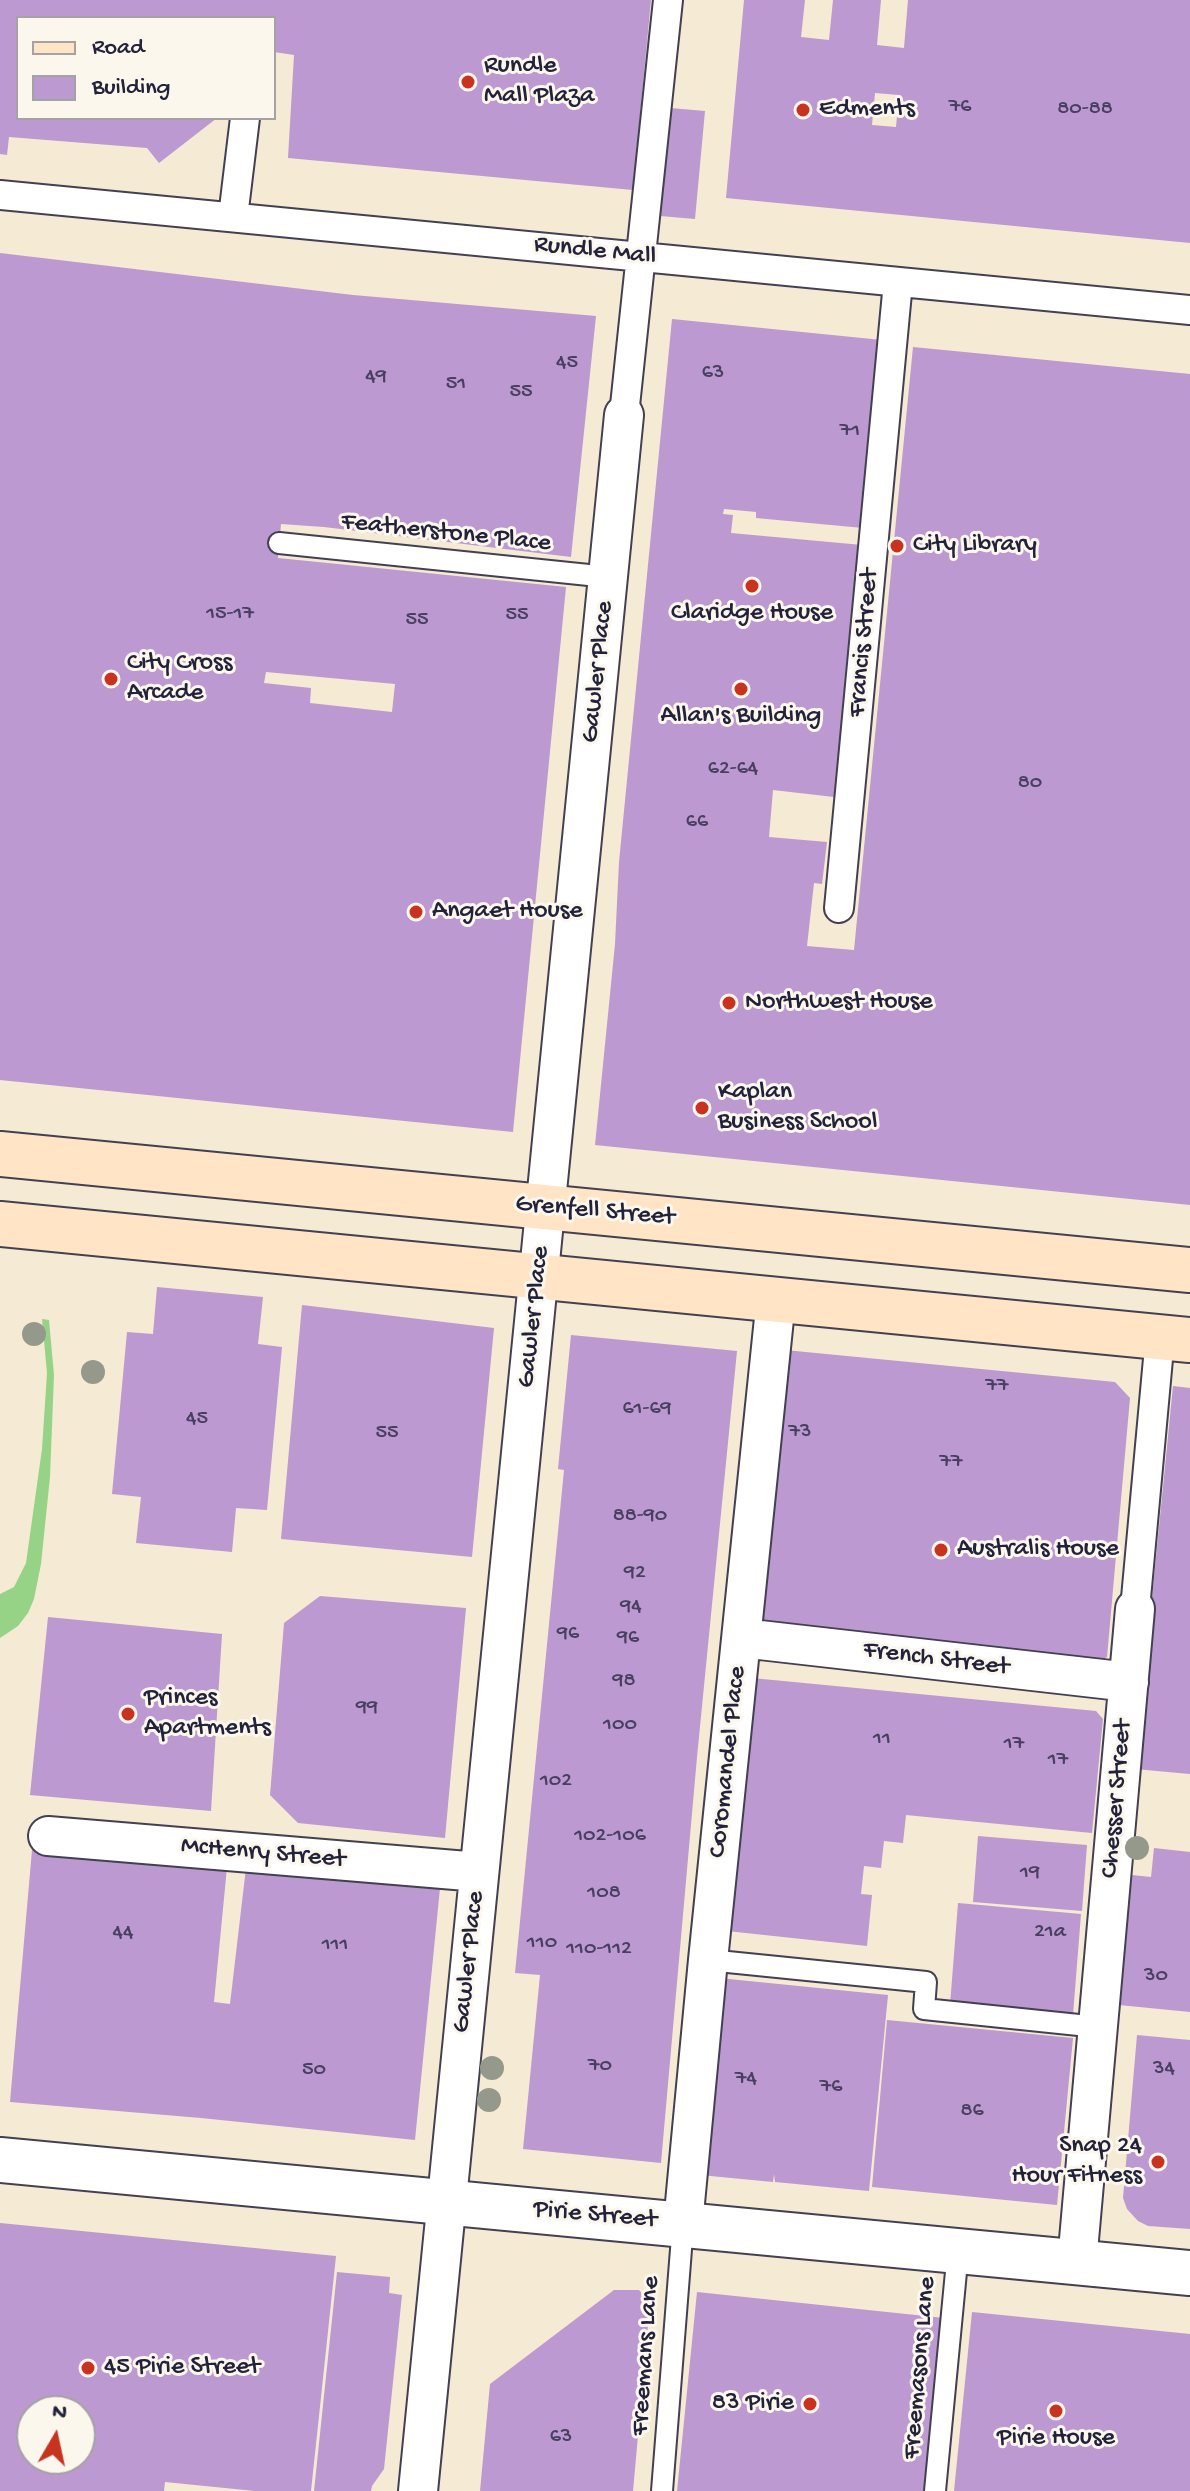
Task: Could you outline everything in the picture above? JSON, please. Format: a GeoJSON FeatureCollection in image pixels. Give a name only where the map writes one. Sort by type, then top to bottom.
{"type":"FeatureCollection","features":[{"type":"Feature","properties":{"kind":"main road","name":"Grenfell Street"},"geometry":{"type":"LineString","coordinates":[[0,1154],[1190,1270]]}},
{"type":"Feature","properties":{"kind":"main road"},"geometry":{"type":"LineString","coordinates":[[0,1224],[1175,1338]]}},
{"type":"Feature","properties":{"kind":"street","name":"Gawler Place"},"geometry":{"type":"LineString","coordinates":[[418,2491],[668,0]]}},
{"type":"Feature","properties":{"kind":"street"},"geometry":{"type":"LineString","coordinates":[[233,217],[245,120]]}},
{"type":"Feature","properties":{"kind":"street","name":"Rundle Mall"},"geometry":{"type":"LineString","coordinates":[[0,195],[1190,310]]}},
{"type":"Feature","properties":{"kind":"street","name":"Francis Street"},"geometry":{"type":"LineString","coordinates":[[839,908],[898,282]]}},
{"type":"Feature","properties":{"kind":"street","name":"Coromandel Place"},"geometry":{"type":"LineString","coordinates":[[683,2224],[776,1299]]}},
{"type":"Feature","properties":{"kind":"street","name":"Chesser Street"},"geometry":{"type":"LineString","coordinates":[[1077,2262],[1135,1609],[1175,1338]]}},
{"type":"Feature","properties":{"kind":"street","name":"French Street"},"geometry":{"type":"LineString","coordinates":[[742,1638],[1129,1682]]}},
{"type":"Feature","properties":{"kind":"street","name":"McHenry Street"},"geometry":{"type":"LineString","coordinates":[[48,1836],[479,1872]]}},
{"type":"Feature","properties":{"kind":"street","name":"Pirie Street"},"geometry":{"type":"LineString","coordinates":[[0,2160],[1190,2273]]}},
{"type":"Feature","properties":{"kind":"lane","name":"Featherstone Place"},"geometry":{"type":"LineString","coordinates":[[279,543],[608,577]]}},
{"type":"Feature","properties":{"kind":"lane"},"geometry":{"type":"LineString","coordinates":[[708,1960],[926,1982],[924,2009],[1098,2027]]}},
{"type":"Feature","properties":{"kind":"lane","name":"Freemans Lane"},"geometry":{"type":"LineString","coordinates":[[662,2491],[683,2224]]}},
{"type":"Feature","properties":{"kind":"lane","name":"Freemasons Lane"},"geometry":{"type":"LineString","coordinates":[[935,2491],[958,2251]]}},
{"type":"Feature","properties":{"kind":"green space"},"geometry":{"type":"Polygon","coordinates":[[[42,1319],[49,1320],[54,1375],[50,1477],[41,1564],[28,1613],[18,1626],[0,1638],[0,1594],[14,1587],[26,1563],[42,1449],[47,1373],[42,1319]]]}},
{"type":"Feature","properties":{"kind":"building","name":"Rundle Mall Plaza"},"geometry":{"type":"Polygon","coordinates":[[[0,0],[651,0],[633,190],[288,158],[294,55],[276,52],[276,16],[16,16],[16,120],[214,120],[159,163],[147,148],[9,137],[7,155],[0,154],[0,0]]]}},
{"type":"Feature","properties":{"kind":"building"},"geometry":{"type":"Polygon","coordinates":[[[744,0],[805,0],[801,37],[829,40],[833,0],[881,0],[877,45],[904,48],[908,0],[1190,0],[1190,243],[726,198],[744,0]],[[875,93],[872,125],[896,127],[899,95],[875,93]]]}},
{"type":"Feature","properties":{"kind":"building"},"geometry":{"type":"Polygon","coordinates":[[[647,106],[705,111],[695,219],[637,214],[647,106]]]}},
{"type":"Feature","properties":{"kind":"building"},"geometry":{"type":"Polygon","coordinates":[[[0,253],[353,295],[596,316],[571,557],[281,524],[278,558],[566,587],[513,1132],[0,1080],[0,253]],[[266,672],[264,683],[311,688],[310,703],[392,712],[395,684],[266,672]]]}},
{"type":"Feature","properties":{"kind":"building"},"geometry":{"type":"Polygon","coordinates":[[[672,319],[882,340],[863,528],[756,518],[756,512],[724,509],[723,514],[733,515],[731,533],[862,545],[834,797],[773,790],[769,837],[827,842],[822,884],[814,883],[807,946],[854,950],[913,347],[1190,374],[1190,1205],[595,1145],[672,319]]]}},
{"type":"Feature","properties":{"kind":"building"},"geometry":{"type":"Polygon","coordinates":[[[157,1287],[263,1297],[258,1344],[282,1347],[267,1510],[236,1508],[232,1552],[136,1543],[141,1497],[112,1494],[127,1332],[153,1334],[157,1287]]]}},
{"type":"Feature","properties":{"kind":"building"},"geometry":{"type":"Polygon","coordinates":[[[302,1305],[494,1328],[472,1557],[281,1539],[302,1305]]]}},
{"type":"Feature","properties":{"kind":"building"},"geometry":{"type":"Polygon","coordinates":[[[571,1335],[737,1351],[661,2163],[523,2149],[540,1975],[515,1973],[564,1470],[558,1469],[571,1335]]]}},
{"type":"Feature","properties":{"kind":"building","name":"Australis House"},"geometry":{"type":"Polygon","coordinates":[[[785,1350],[1115,1382],[1130,1398],[1107,1657],[1089,1670],[758,1622],[785,1350]]]}},
{"type":"Feature","properties":{"kind":"building"},"geometry":{"type":"Polygon","coordinates":[[[1173,1386],[1190,1388],[1190,1774],[1135,1769],[1173,1386]]]}},
{"type":"Feature","properties":{"kind":"building"},"geometry":{"type":"Polygon","coordinates":[[[320,1596],[466,1608],[445,1838],[298,1823],[270,1795],[284,1623],[320,1596]]]}},
{"type":"Feature","properties":{"kind":"building","name":"Princes Apartments"},"geometry":{"type":"Polygon","coordinates":[[[48,1617],[222,1634],[211,1811],[30,1795],[48,1617]]]}},
{"type":"Feature","properties":{"kind":"building"},"geometry":{"type":"Polygon","coordinates":[[[752,1678],[1096,1711],[1103,1719],[1092,1833],[906,1815],[903,1843],[884,1841],[881,1868],[864,1866],[861,1894],[872,1895],[867,1946],[727,1931],[752,1678]]]}},
{"type":"Feature","properties":{"kind":"building"},"geometry":{"type":"Polygon","coordinates":[[[978,1836],[1087,1845],[1082,1911],[973,1902],[978,1836]]]}},
{"type":"Feature","properties":{"kind":"building"},"geometry":{"type":"Polygon","coordinates":[[[1154,1848],[1190,1852],[1190,2012],[1119,2005],[1132,1875],[1151,1877],[1154,1848]]]}},
{"type":"Feature","properties":{"kind":"building"},"geometry":{"type":"Polygon","coordinates":[[[32,1850],[227,1867],[214,2002],[230,2004],[246,1868],[440,1888],[415,2140],[10,2102],[32,1850]]]}},
{"type":"Feature","properties":{"kind":"building"},"geometry":{"type":"Polygon","coordinates":[[[958,1903],[1081,1914],[1073,2015],[950,2005],[958,1903]]]}},
{"type":"Feature","properties":{"kind":"building"},"geometry":{"type":"Polygon","coordinates":[[[719,1978],[888,1995],[869,2191],[775,2182],[774,2174],[773,2182],[700,2175],[719,1978]]]}},
{"type":"Feature","properties":{"kind":"building"},"geometry":{"type":"Polygon","coordinates":[[[887,2020],[1073,2038],[1057,2205],[872,2187],[887,2020]]]}},
{"type":"Feature","properties":{"kind":"building"},"geometry":{"type":"Polygon","coordinates":[[[1137,2035],[1190,2040],[1190,2229],[1148,2226],[1138,2221],[1127,2209],[1123,2198],[1137,2035]]]}},
{"type":"Feature","properties":{"kind":"building"},"geometry":{"type":"Polygon","coordinates":[[[0,2223],[336,2256],[311,2491],[255,2491],[165,2482],[164,2491],[0,2491],[0,2223]]]}},
{"type":"Feature","properties":{"kind":"building"},"geometry":{"type":"Polygon","coordinates":[[[337,2272],[390,2277],[389,2293],[402,2295],[384,2469],[371,2491],[314,2491],[337,2272]]]}},
{"type":"Feature","properties":{"kind":"building"},"geometry":{"type":"Polygon","coordinates":[[[614,2290],[639,2290],[650,2303],[633,2491],[480,2491],[490,2384],[614,2290]]]}},
{"type":"Feature","properties":{"kind":"building","name":"83 Pirie"},"geometry":{"type":"Polygon","coordinates":[[[697,2292],[944,2318],[926,2491],[677,2491],[697,2292]]]}},
{"type":"Feature","properties":{"kind":"building","name":"Pirie House"},"geometry":{"type":"Polygon","coordinates":[[[972,2312],[1190,2334],[1190,2491],[954,2491],[972,2312]]]}},
{"type":"Feature","properties":{"kind":"place","name":"Rundle Mall Plaza"},"geometry":{"type":"Point","coordinates":[468,82]}},
{"type":"Feature","properties":{"kind":"place","name":"Edments"},"geometry":{"type":"Point","coordinates":[803,110]}},
{"type":"Feature","properties":{"kind":"place","name":"City Library"},"geometry":{"type":"Point","coordinates":[897,546]}},
{"type":"Feature","properties":{"kind":"place","name":"Claridge House"},"geometry":{"type":"Point","coordinates":[752,586]}},
{"type":"Feature","properties":{"kind":"place","name":"City Cross Arcade"},"geometry":{"type":"Point","coordinates":[111,679]}},
{"type":"Feature","properties":{"kind":"place","name":"Allan's Building"},"geometry":{"type":"Point","coordinates":[741,689]}},
{"type":"Feature","properties":{"kind":"place","name":"Angaet House"},"geometry":{"type":"Point","coordinates":[416,912]}},
{"type":"Feature","properties":{"kind":"place","name":"Northwest House"},"geometry":{"type":"Point","coordinates":[729,1003]}},
{"type":"Feature","properties":{"kind":"place","name":"Kaplan Business School"},"geometry":{"type":"Point","coordinates":[702,1108]}},
{"type":"Feature","properties":{"kind":"place","name":"Australis House"},"geometry":{"type":"Point","coordinates":[941,1550]}},
{"type":"Feature","properties":{"kind":"place","name":"Princes Apartments"},"geometry":{"type":"Point","coordinates":[128,1714]}},
{"type":"Feature","properties":{"kind":"place","name":"Snap 24 Hour Fitness"},"geometry":{"type":"Point","coordinates":[1158,2162]}},
{"type":"Feature","properties":{"kind":"place","name":"45 Pirie Street"},"geometry":{"type":"Point","coordinates":[88,2368]}},
{"type":"Feature","properties":{"kind":"place","name":"83 Pirie"},"geometry":{"type":"Point","coordinates":[810,2404]}},
{"type":"Feature","properties":{"kind":"place","name":"Pirie House"},"geometry":{"type":"Point","coordinates":[1056,2411]}}]}
